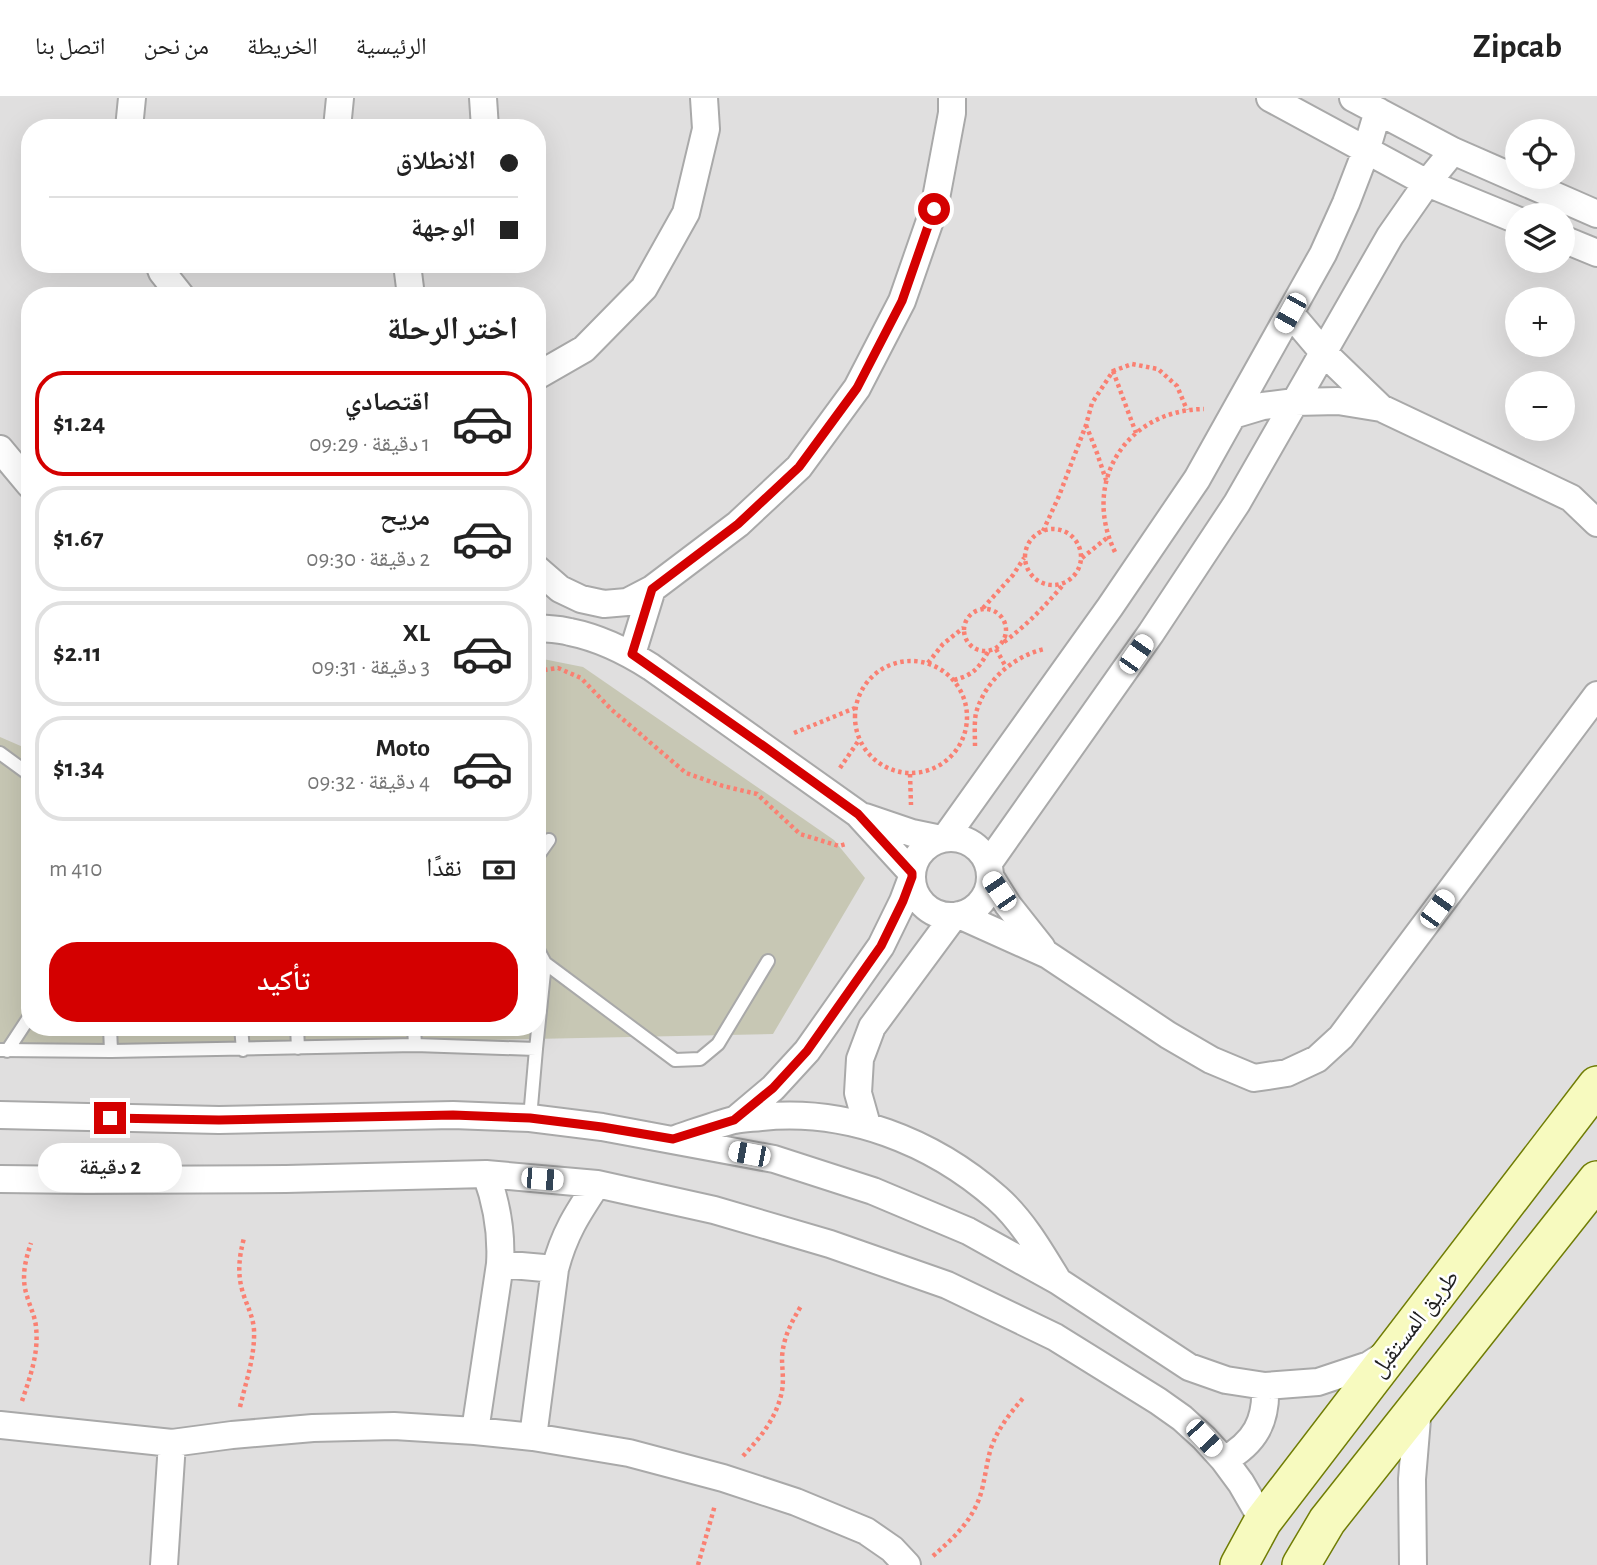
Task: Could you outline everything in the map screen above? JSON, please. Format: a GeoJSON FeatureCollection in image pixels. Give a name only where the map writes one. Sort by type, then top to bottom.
{"type":"FeatureCollection","features":[{"type":"Feature","properties":{"kind":"main road","name":"طريق المستقبل"},"geometry":{"type":"LineString","coordinates":[[1239,1565],[1263,1521],[1597,1085]]}},
{"type":"Feature","properties":{"kind":"main road"},"geometry":{"type":"LineString","coordinates":[[1301,1565],[1327,1521],[1597,1180]]}},
{"type":"Feature","properties":{"kind":"street"},"geometry":{"type":"LineString","coordinates":[[130,119],[132,98]]}},
{"type":"Feature","properties":{"kind":"street"},"geometry":{"type":"LineString","coordinates":[[338,119],[340,98]]}},
{"type":"Feature","properties":{"kind":"street"},"geometry":{"type":"LineString","coordinates":[[483,98],[484,119]]}},
{"type":"Feature","properties":{"kind":"street"},"geometry":{"type":"LineString","coordinates":[[546,371],[584,349],[645,288],[686,212],[706,129],[704,98]]}},
{"type":"Feature","properties":{"kind":"street"},"geometry":{"type":"LineString","coordinates":[[546,579],[581,599],[604,604],[627,603],[652,589],[738,524],[799,467],[857,388],[902,301],[934,209],[952,98]]}},
{"type":"Feature","properties":{"kind":"street"},"geometry":{"type":"LineString","coordinates":[[1270,98],[1427,183],[1505,215]]}},
{"type":"Feature","properties":{"kind":"street"},"geometry":{"type":"LineString","coordinates":[[1353,98],[1453,151],[1597,214]]}},
{"type":"Feature","properties":{"kind":"street"},"geometry":{"type":"LineString","coordinates":[[734,1120],[773,1088],[807,1051],[881,946],[893,924],[921,851],[943,838],[1081,648],[1197,479],[1332,234],[1366,151],[1378,111]]}},
{"type":"Feature","properties":{"kind":"street"},"geometry":{"type":"LineString","coordinates":[[867,1125],[858,1093],[860,1059],[872,1027],[957,916],[972,911],[982,903],[988,891],[990,871],[1237,503],[1390,236],[1453,151]]}},
{"type":"Feature","properties":{"kind":"street"},"geometry":{"type":"LineString","coordinates":[[1575,244],[1597,253]]}},
{"type":"Feature","properties":{"kind":"street"},"geometry":{"type":"LineString","coordinates":[[163,273],[174,287]]}},
{"type":"Feature","properties":{"kind":"street"},"geometry":{"type":"LineString","coordinates":[[1290,313],[1323,352],[1381,408]]}},
{"type":"Feature","properties":{"kind":"street"},"geometry":{"type":"LineString","coordinates":[[1233,415],[1264,406],[1295,402],[1338,401],[1381,408],[1571,498],[1597,523]]}},
{"type":"Feature","properties":{"kind":"street"},"geometry":{"type":"LineString","coordinates":[[0,449],[21,474]]}},
{"type":"Feature","properties":{"kind":"street"},"geometry":{"type":"LineString","coordinates":[[632,654],[652,589]]}},
{"type":"Feature","properties":{"kind":"street"},"geometry":{"type":"LineString","coordinates":[[546,629],[569,631],[602,640],[632,654],[858,814],[912,875],[914,890],[920,901],[930,910],[942,915],[957,916],[1019,940],[1048,955],[1168,1035],[1211,1060],[1254,1078],[1287,1073],[1317,1059],[1341,1037],[1597,695]]}},
{"type":"Feature","properties":{"kind":"street"},"geometry":{"type":"LineString","coordinates":[[858,814],[885,824],[943,838],[966,840],[976,846],[983,854],[1008,905],[1048,955]]}},
{"type":"Feature","properties":{"kind":"street"},"geometry":{"type":"LineString","coordinates":[[0,1115],[219,1120],[453,1115],[530,1118],[602,1127],[774,1159],[873,1191],[968,1231],[1058,1280],[1189,1367],[1226,1380],[1265,1386],[1318,1382],[1369,1365],[1396,1347]]}},
{"type":"Feature","properties":{"kind":"street"},"geometry":{"type":"LineString","coordinates":[[673,1139],[734,1120],[779,1115],[823,1117],[867,1125],[915,1143],[959,1168],[998,1199],[1031,1237],[1058,1280]]}},
{"type":"Feature","properties":{"kind":"street"},"geometry":{"type":"LineString","coordinates":[[0,1179],[286,1179],[486,1174],[597,1184],[713,1210],[830,1244],[947,1285],[1055,1337],[1158,1401],[1189,1425],[1224,1460],[1263,1521]]}},
{"type":"Feature","properties":{"kind":"street"},"geometry":{"type":"LineString","coordinates":[[475,1431],[500,1264],[499,1217],[486,1174]]}},
{"type":"Feature","properties":{"kind":"street"},"geometry":{"type":"LineString","coordinates":[[533,1437],[555,1269],[571,1224],[597,1184]]}},
{"type":"Feature","properties":{"kind":"street"},"geometry":{"type":"LineString","coordinates":[[500,1264],[555,1269]]}},
{"type":"Feature","properties":{"kind":"street"},"geometry":{"type":"LineString","coordinates":[[1224,1460],[1248,1442],[1257,1430],[1263,1416],[1265,1386]]}},
{"type":"Feature","properties":{"kind":"street"},"geometry":{"type":"LineString","coordinates":[[1413,1565],[1412,1479],[1418,1406]]}},
{"type":"Feature","properties":{"kind":"street"},"geometry":{"type":"LineString","coordinates":[[7,1425],[173,1443],[313,1428],[381,1426],[533,1437],[629,1453],[723,1478],[796,1502],[866,1531],[892,1549],[907,1565]]}},
{"type":"Feature","properties":{"kind":"street"},"geometry":{"type":"LineString","coordinates":[[164,1565],[173,1443]]}},
{"type":"Feature","properties":{"kind":"lane"},"geometry":{"type":"LineString","coordinates":[[0,753],[21,768]]}},
{"type":"Feature","properties":{"kind":"lane"},"geometry":{"type":"LineString","coordinates":[[546,844],[549,840]]}},
{"type":"Feature","properties":{"kind":"lane"},"geometry":{"type":"LineString","coordinates":[[546,964],[675,1060],[700,1059],[719,1044],[768,961]]}},
{"type":"Feature","properties":{"kind":"lane"},"geometry":{"type":"LineString","coordinates":[[3,1051],[21,1028]]}},
{"type":"Feature","properties":{"kind":"lane"},"geometry":{"type":"LineString","coordinates":[[110,1036],[111,1051]]}},
{"type":"Feature","properties":{"kind":"lane"},"geometry":{"type":"LineString","coordinates":[[242,1036],[243,1050]]}},
{"type":"Feature","properties":{"kind":"lane"},"geometry":{"type":"LineString","coordinates":[[297,1036],[298,1048]]}},
{"type":"Feature","properties":{"kind":"lane"},"geometry":{"type":"LineString","coordinates":[[414,1036],[415,1045]]}},
{"type":"Feature","properties":{"kind":"lane"},"geometry":{"type":"LineString","coordinates":[[530,1118],[537,1036]]}},
{"type":"Feature","properties":{"kind":"lane"},"geometry":{"type":"LineString","coordinates":[[3,1051],[243,1050],[415,1045],[536,1049]]}},
{"type":"Feature","properties":{"kind":"path"},"geometry":{"type":"LineString","coordinates":[[1043,531],[1086,425],[1091,403],[1113,372],[1132,364],[1158,369],[1177,386],[1187,410]]}},
{"type":"Feature","properties":{"kind":"path"},"geometry":{"type":"LineString","coordinates":[[1113,372],[1136,433]]}},
{"type":"Feature","properties":{"kind":"path"},"geometry":{"type":"LineString","coordinates":[[1132,575],[1118,558],[1108,537],[1103,509],[1106,480],[1117,454],[1136,433],[1160,417],[1187,410],[1210,409],[1233,415]]}},
{"type":"Feature","properties":{"kind":"path"},"geometry":{"type":"LineString","coordinates":[[1086,425],[1106,480]]}},
{"type":"Feature","properties":{"kind":"path"},"geometry":{"type":"LineString","coordinates":[[1025,556],[1027,568],[1033,576],[1042,583],[1053,585],[1073,578],[1082,558],[1080,547],[1074,538],[1065,532],[1054,529],[1043,531],[1034,537],[1013,575],[983,608],[967,619],[965,638],[970,646],[978,651],[996,649],[1025,626],[1064,583]]}},
{"type":"Feature","properties":{"kind":"path"},"geometry":{"type":"LineString","coordinates":[[1082,558],[1108,537]]}},
{"type":"Feature","properties":{"kind":"path"},"geometry":{"type":"LineString","coordinates":[[983,608],[993,610],[1006,624],[1004,642]]}},
{"type":"Feature","properties":{"kind":"path"},"geometry":{"type":"LineString","coordinates":[[928,663],[943,644],[964,628]]}},
{"type":"Feature","properties":{"kind":"path"},"geometry":{"type":"LineString","coordinates":[[986,780],[975,748],[976,714],[987,688],[1006,667],[1029,653],[1055,646],[1081,648]]}},
{"type":"Feature","properties":{"kind":"path"},"geometry":{"type":"LineString","coordinates":[[996,649],[1006,667]]}},
{"type":"Feature","properties":{"kind":"path"},"geometry":{"type":"LineString","coordinates":[[954,680],[967,677],[980,666],[988,652]]}},
{"type":"Feature","properties":{"kind":"path"},"geometry":{"type":"LineString","coordinates":[[912,660],[928,663],[954,680],[963,694],[967,726],[954,755],[926,772],[910,774],[894,772],[868,754],[859,740],[855,708],[859,693],[869,679],[895,662],[912,660]]}},
{"type":"Feature","properties":{"kind":"path"},"geometry":{"type":"LineString","coordinates":[[546,670],[558,668],[581,678],[612,710],[686,773],[757,794],[800,834],[839,846],[876,833]]}},
{"type":"Feature","properties":{"kind":"path"},"geometry":{"type":"LineString","coordinates":[[762,745],[855,708]]}},
{"type":"Feature","properties":{"kind":"path"},"geometry":{"type":"LineString","coordinates":[[967,710],[976,714]]}},
{"type":"Feature","properties":{"kind":"path"},"geometry":{"type":"LineString","coordinates":[[232,1435],[254,1344],[251,1311],[239,1276],[239,1256],[244,1238]]}},
{"type":"Feature","properties":{"kind":"path"},"geometry":{"type":"LineString","coordinates":[[7,1425],[34,1363],[37,1346],[34,1313],[24,1278],[31,1243]]}},
{"type":"Feature","properties":{"kind":"path"},"geometry":{"type":"LineString","coordinates":[[698,1565],[723,1478],[759,1438],[776,1410],[784,1378],[784,1340],[801,1306]]}},
{"type":"Feature","properties":{"kind":"path"},"geometry":{"type":"LineString","coordinates":[[932,1556],[962,1529],[976,1507],[992,1446],[1006,1420],[1024,1397]]}},
{"type":"Feature","properties":{"kind":"shaded area"},"geometry":{"type":"Polygon","coordinates":[[[0,98],[1597,98],[1597,1565],[0,1565],[0,98]]]}},
{"type":"Feature","properties":{"kind":"shaded area"},"geometry":{"type":"Polygon","coordinates":[[[546,660],[583,667],[834,840],[865,878],[773,1034],[0,1050],[0,737],[21,746],[21,1036],[546,1036],[546,660]]]}},
{"type":"Feature","properties":{"kind":"route"},"geometry":{"type":"LineString","coordinates":[[110,1118],[219,1120],[453,1115],[530,1118],[673,1139],[734,1120],[773,1088],[807,1051],[881,946],[903,901],[912,873],[858,814],[632,654],[652,589],[738,524],[799,467],[857,388],[902,301],[934,209]]}}]}
